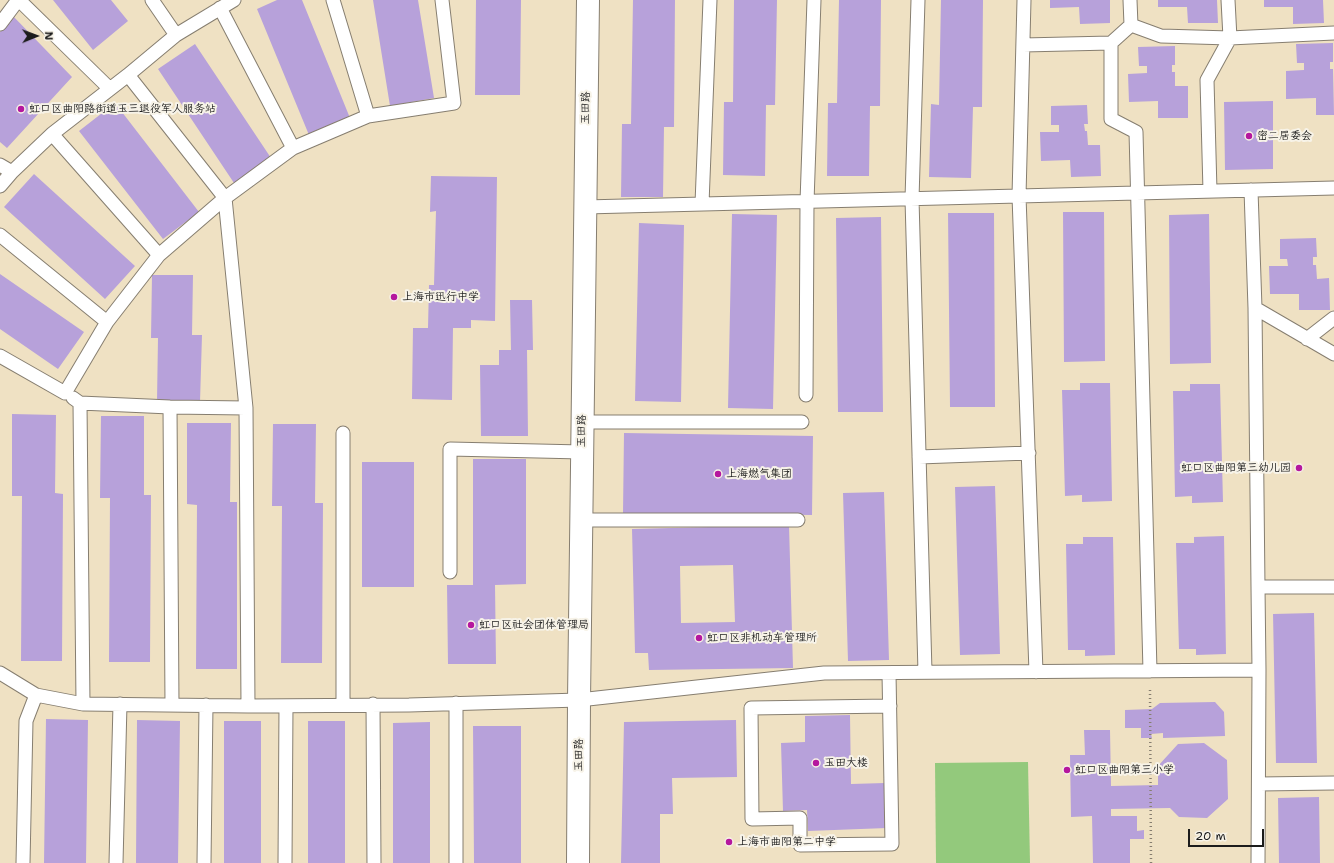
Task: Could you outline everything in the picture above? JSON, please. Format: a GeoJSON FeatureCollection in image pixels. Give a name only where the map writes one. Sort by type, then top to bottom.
{"type":"FeatureCollection","features":[{"type":"Feature","properties":{"kind":"street","name":"玉田路"},"geometry":{"type":"LineString","coordinates":[[578,863],[588,0]]}},
{"type":"Feature","properties":{"kind":"lane"},"geometry":{"type":"LineString","coordinates":[[0,24],[19,0],[110,89]]}},
{"type":"Feature","properties":{"kind":"lane"},"geometry":{"type":"LineString","coordinates":[[152,0],[176,35]]}},
{"type":"Feature","properties":{"kind":"lane"},"geometry":{"type":"LineString","coordinates":[[0,186],[12,172],[52,134],[128,75],[176,35],[234,0]]}},
{"type":"Feature","properties":{"kind":"lane"},"geometry":{"type":"LineString","coordinates":[[333,0],[368,116]]}},
{"type":"Feature","properties":{"kind":"lane"},"geometry":{"type":"LineString","coordinates":[[65,392],[107,322],[159,255],[225,198],[293,148],[368,116],[454,102],[442,0]]}},
{"type":"Feature","properties":{"kind":"lane"},"geometry":{"type":"LineString","coordinates":[[702,204],[710,0]]}},
{"type":"Feature","properties":{"kind":"lane"},"geometry":{"type":"LineString","coordinates":[[806,395],[807,202],[814,0]]}},
{"type":"Feature","properties":{"kind":"lane"},"geometry":{"type":"LineString","coordinates":[[918,0],[912,199],[925,672]]}},
{"type":"Feature","properties":{"kind":"lane"},"geometry":{"type":"LineString","coordinates":[[1024,0],[1019,196],[1036,672]]}},
{"type":"Feature","properties":{"kind":"lane"},"geometry":{"type":"LineString","coordinates":[[1130,0],[1131,25]]}},
{"type":"Feature","properties":{"kind":"lane"},"geometry":{"type":"LineString","coordinates":[[1210,191],[1207,80],[1230,38],[1228,0]]}},
{"type":"Feature","properties":{"kind":"lane"},"geometry":{"type":"LineString","coordinates":[[220,8],[293,148]]}},
{"type":"Feature","properties":{"kind":"lane"},"geometry":{"type":"LineString","coordinates":[[1023,46],[1111,43],[1131,25]]}},
{"type":"Feature","properties":{"kind":"lane"},"geometry":{"type":"LineString","coordinates":[[1131,25],[1161,36],[1230,38],[1334,33]]}},
{"type":"Feature","properties":{"kind":"lane"},"geometry":{"type":"LineString","coordinates":[[1111,43],[1111,118],[1136,132],[1150,671]]}},
{"type":"Feature","properties":{"kind":"lane"},"geometry":{"type":"LineString","coordinates":[[128,75],[225,198],[246,408],[248,706]]}},
{"type":"Feature","properties":{"kind":"lane"},"geometry":{"type":"LineString","coordinates":[[52,134],[159,255]]}},
{"type":"Feature","properties":{"kind":"lane"},"geometry":{"type":"LineString","coordinates":[[0,165],[12,172]]}},
{"type":"Feature","properties":{"kind":"lane"},"geometry":{"type":"LineString","coordinates":[[585,207],[1334,188]]}},
{"type":"Feature","properties":{"kind":"lane"},"geometry":{"type":"LineString","coordinates":[[1251,190],[1255,308],[1259,670],[1258,863]]}},
{"type":"Feature","properties":{"kind":"lane"},"geometry":{"type":"LineString","coordinates":[[0,235],[107,322]]}},
{"type":"Feature","properties":{"kind":"lane"},"geometry":{"type":"LineString","coordinates":[[1255,308],[1334,354]]}},
{"type":"Feature","properties":{"kind":"lane"},"geometry":{"type":"LineString","coordinates":[[1307,339],[1334,318]]}},
{"type":"Feature","properties":{"kind":"lane"},"geometry":{"type":"LineString","coordinates":[[0,356],[65,392],[80,404],[246,408]]}},
{"type":"Feature","properties":{"kind":"lane"},"geometry":{"type":"LineString","coordinates":[[80,404],[83,704]]}},
{"type":"Feature","properties":{"kind":"lane"},"geometry":{"type":"LineString","coordinates":[[170,407],[172,705]]}},
{"type":"Feature","properties":{"kind":"lane"},"geometry":{"type":"LineString","coordinates":[[582,422],[802,422]]}},
{"type":"Feature","properties":{"kind":"lane"},"geometry":{"type":"LineString","coordinates":[[343,433],[343,705]]}},
{"type":"Feature","properties":{"kind":"lane"},"geometry":{"type":"LineString","coordinates":[[450,572],[450,449],[582,452]]}},
{"type":"Feature","properties":{"kind":"lane"},"geometry":{"type":"LineString","coordinates":[[919,457],[1029,453]]}},
{"type":"Feature","properties":{"kind":"lane"},"geometry":{"type":"LineString","coordinates":[[581,520],[798,520]]}},
{"type":"Feature","properties":{"kind":"lane"},"geometry":{"type":"LineString","coordinates":[[1258,587],[1334,587]]}},
{"type":"Feature","properties":{"kind":"lane"},"geometry":{"type":"LineString","coordinates":[[0,673],[36,696],[83,704],[286,706],[579,700],[824,673],[1259,670]]}},
{"type":"Feature","properties":{"kind":"lane"},"geometry":{"type":"LineString","coordinates":[[889,673],[890,706],[892,844],[800,845],[800,818],[752,819],[751,708],[890,706]]}},
{"type":"Feature","properties":{"kind":"lane"},"geometry":{"type":"LineString","coordinates":[[23,863],[26,721],[36,696]]}},
{"type":"Feature","properties":{"kind":"lane"},"geometry":{"type":"LineString","coordinates":[[456,703],[456,863]]}},
{"type":"Feature","properties":{"kind":"lane"},"geometry":{"type":"LineString","coordinates":[[116,863],[120,704]]}},
{"type":"Feature","properties":{"kind":"lane"},"geometry":{"type":"LineString","coordinates":[[373,704],[374,863]]}},
{"type":"Feature","properties":{"kind":"lane"},"geometry":{"type":"LineString","coordinates":[[204,863],[206,705]]}},
{"type":"Feature","properties":{"kind":"lane"},"geometry":{"type":"LineString","coordinates":[[285,863],[286,706]]}},
{"type":"Feature","properties":{"kind":"lane"},"geometry":{"type":"LineString","coordinates":[[1259,784],[1334,783]]}},
{"type":"Feature","properties":{"kind":"path"},"geometry":{"type":"LineString","coordinates":[[1150,671],[1151,863]]}},
{"type":"Feature","properties":{"kind":"green space"},"geometry":{"type":"Polygon","coordinates":[[[1028,762],[1030,863],[936,863],[935,763],[1028,762]]]}},
{"type":"Feature","properties":{"kind":"building"},"geometry":{"type":"Polygon","coordinates":[[[53,0],[111,0],[128,21],[93,50],[53,0]]]}},
{"type":"Feature","properties":{"kind":"building"},"geometry":{"type":"Polygon","coordinates":[[[277,0],[302,0],[350,118],[309,135],[257,9],[277,0]]]}},
{"type":"Feature","properties":{"kind":"building"},"geometry":{"type":"Polygon","coordinates":[[[373,0],[418,0],[434,98],[390,106],[373,0]]]}},
{"type":"Feature","properties":{"kind":"building"},"geometry":{"type":"Polygon","coordinates":[[[476,0],[521,0],[520,95],[475,95],[476,0]]]}},
{"type":"Feature","properties":{"kind":"building"},"geometry":{"type":"Polygon","coordinates":[[[633,0],[675,0],[674,127],[664,127],[663,197],[621,197],[622,124],[631,124],[633,0]]]}},
{"type":"Feature","properties":{"kind":"building"},"geometry":{"type":"Polygon","coordinates":[[[734,0],[777,0],[775,105],[766,105],[765,176],[723,175],[724,102],[733,102],[734,0]]]}},
{"type":"Feature","properties":{"kind":"building"},"geometry":{"type":"Polygon","coordinates":[[[839,0],[881,0],[880,106],[870,106],[869,176],[827,176],[828,103],[837,103],[839,0]]]}},
{"type":"Feature","properties":{"kind":"building"},"geometry":{"type":"Polygon","coordinates":[[[941,0],[983,0],[982,107],[973,107],[971,178],[929,177],[931,104],[939,105],[941,0]]]}},
{"type":"Feature","properties":{"kind":"building"},"geometry":{"type":"Polygon","coordinates":[[[1050,0],[1110,0],[1110,23],[1080,24],[1079,7],[1050,8],[1050,0]]]}},
{"type":"Feature","properties":{"kind":"building"},"geometry":{"type":"Polygon","coordinates":[[[1158,0],[1217,0],[1218,23],[1188,23],[1187,7],[1158,7],[1158,0]]]}},
{"type":"Feature","properties":{"kind":"building"},"geometry":{"type":"Polygon","coordinates":[[[1264,0],[1323,0],[1324,23],[1293,24],[1293,7],[1264,7],[1264,0]]]}},
{"type":"Feature","properties":{"kind":"building","name":"虹口区曲阳路街道玉三退役军人服务站"},"geometry":{"type":"Polygon","coordinates":[[[13,16],[72,77],[7,148],[0,142],[0,32],[13,16]]]}},
{"type":"Feature","properties":{"kind":"building"},"geometry":{"type":"Polygon","coordinates":[[[1333,43],[1333,62],[1330,62],[1330,69],[1333,69],[1334,115],[1316,115],[1316,98],[1286,99],[1286,71],[1304,70],[1304,63],[1297,63],[1296,44],[1333,43]]]}},
{"type":"Feature","properties":{"kind":"building"},"geometry":{"type":"Polygon","coordinates":[[[195,44],[271,158],[234,183],[158,69],[195,44]]]}},
{"type":"Feature","properties":{"kind":"building"},"geometry":{"type":"Polygon","coordinates":[[[1175,46],[1175,65],[1172,65],[1172,72],[1175,72],[1175,86],[1188,86],[1188,118],[1158,118],[1158,101],[1129,102],[1128,74],[1147,73],[1147,66],[1139,66],[1138,47],[1175,46]]]}},
{"type":"Feature","properties":{"kind":"building","name":"密二居委会"},"geometry":{"type":"Polygon","coordinates":[[[1273,101],[1273,169],[1225,170],[1224,102],[1273,101]]]}},
{"type":"Feature","properties":{"kind":"building"},"geometry":{"type":"Polygon","coordinates":[[[115,103],[199,212],[163,239],[79,131],[115,103]]]}},
{"type":"Feature","properties":{"kind":"building"},"geometry":{"type":"Polygon","coordinates":[[[1087,105],[1088,124],[1084,124],[1085,131],[1087,131],[1088,145],[1100,145],[1101,176],[1071,177],[1070,160],[1041,161],[1040,132],[1059,132],[1059,125],[1051,125],[1051,106],[1087,105]]]}},
{"type":"Feature","properties":{"kind":"building"},"geometry":{"type":"Polygon","coordinates":[[[34,174],[135,266],[105,299],[4,207],[34,174]]]}},
{"type":"Feature","properties":{"kind":"building"},"geometry":{"type":"Polygon","coordinates":[[[431,176],[497,177],[495,321],[471,320],[471,328],[453,328],[452,400],[412,399],[413,328],[428,328],[429,285],[434,285],[436,211],[430,212],[431,176]]]}},
{"type":"Feature","properties":{"kind":"building"},"geometry":{"type":"Polygon","coordinates":[[[1063,212],[1104,212],[1105,361],[1064,362],[1063,212]]]}},
{"type":"Feature","properties":{"kind":"building"},"geometry":{"type":"Polygon","coordinates":[[[948,213],[994,213],[995,407],[950,407],[948,213]]]}},
{"type":"Feature","properties":{"kind":"building"},"geometry":{"type":"Polygon","coordinates":[[[732,214],[777,215],[773,409],[728,408],[732,214]]]}},
{"type":"Feature","properties":{"kind":"building"},"geometry":{"type":"Polygon","coordinates":[[[1209,214],[1211,363],[1170,364],[1169,215],[1209,214]]]}},
{"type":"Feature","properties":{"kind":"building"},"geometry":{"type":"Polygon","coordinates":[[[881,217],[883,412],[838,412],[836,218],[881,217]]]}},
{"type":"Feature","properties":{"kind":"building"},"geometry":{"type":"Polygon","coordinates":[[[639,223],[684,225],[681,402],[635,401],[639,223]]]}},
{"type":"Feature","properties":{"kind":"building"},"geometry":{"type":"Polygon","coordinates":[[[1316,238],[1317,257],[1313,257],[1313,265],[1316,265],[1317,279],[1329,278],[1330,310],[1299,310],[1299,294],[1270,294],[1269,266],[1288,266],[1287,259],[1280,259],[1280,239],[1316,238]]]}},
{"type":"Feature","properties":{"kind":"building"},"geometry":{"type":"Polygon","coordinates":[[[0,274],[84,332],[58,369],[0,329],[0,274]]]}},
{"type":"Feature","properties":{"kind":"building"},"geometry":{"type":"Polygon","coordinates":[[[152,275],[193,275],[192,335],[202,335],[200,402],[157,401],[158,338],[151,338],[152,275]]]}},
{"type":"Feature","properties":{"kind":"building"},"geometry":{"type":"Polygon","coordinates":[[[510,300],[532,300],[533,350],[527,350],[528,436],[481,436],[480,365],[499,365],[499,350],[511,350],[510,300]]]}},
{"type":"Feature","properties":{"kind":"building"},"geometry":{"type":"Polygon","coordinates":[[[1080,383],[1110,383],[1112,501],[1082,502],[1082,495],[1065,496],[1062,390],[1080,390],[1080,383]]]}},
{"type":"Feature","properties":{"kind":"building"},"geometry":{"type":"Polygon","coordinates":[[[1190,384],[1220,384],[1223,502],[1192,503],[1192,496],[1175,497],[1173,391],[1190,391],[1190,384]]]}},
{"type":"Feature","properties":{"kind":"building"},"geometry":{"type":"Polygon","coordinates":[[[12,414],[56,415],[55,493],[63,494],[62,661],[21,661],[22,496],[12,496],[12,414]]]}},
{"type":"Feature","properties":{"kind":"building"},"geometry":{"type":"Polygon","coordinates":[[[101,416],[144,416],[144,495],[151,495],[150,662],[109,662],[110,498],[100,498],[101,416]]]}},
{"type":"Feature","properties":{"kind":"building"},"geometry":{"type":"Polygon","coordinates":[[[187,423],[231,423],[230,502],[237,502],[237,669],[196,669],[197,505],[187,504],[187,423]]]}},
{"type":"Feature","properties":{"kind":"building"},"geometry":{"type":"Polygon","coordinates":[[[273,424],[316,424],[315,503],[323,503],[322,663],[281,663],[282,506],[272,506],[273,424]]]}},
{"type":"Feature","properties":{"kind":"building","name":"上海燃气集团"},"geometry":{"type":"Polygon","coordinates":[[[624,433],[813,436],[812,515],[623,513],[624,433]]]}},
{"type":"Feature","properties":{"kind":"building"},"geometry":{"type":"Polygon","coordinates":[[[473,459],[526,459],[526,584],[495,585],[496,664],[448,664],[447,585],[473,585],[473,459]]]}},
{"type":"Feature","properties":{"kind":"building"},"geometry":{"type":"Polygon","coordinates":[[[362,462],[414,462],[414,587],[362,587],[362,462]]]}},
{"type":"Feature","properties":{"kind":"building"},"geometry":{"type":"Polygon","coordinates":[[[995,486],[1000,654],[960,655],[955,487],[995,486]]]}},
{"type":"Feature","properties":{"kind":"building"},"geometry":{"type":"Polygon","coordinates":[[[884,492],[889,660],[848,661],[843,493],[884,492]]]}},
{"type":"Feature","properties":{"kind":"building"},"geometry":{"type":"Polygon","coordinates":[[[789,525],[793,668],[649,670],[648,653],[635,653],[632,529],[789,525]],[[733,565],[680,566],[681,623],[735,622],[733,565]]]}},
{"type":"Feature","properties":{"kind":"building"},"geometry":{"type":"Polygon","coordinates":[[[1224,536],[1226,654],[1196,655],[1196,649],[1179,649],[1176,543],[1194,543],[1194,537],[1224,536]]]}},
{"type":"Feature","properties":{"kind":"building"},"geometry":{"type":"Polygon","coordinates":[[[1083,537],[1113,537],[1115,655],[1085,656],[1085,650],[1068,650],[1066,544],[1083,544],[1083,537]]]}},
{"type":"Feature","properties":{"kind":"building"},"geometry":{"type":"Polygon","coordinates":[[[1314,613],[1317,763],[1276,763],[1273,614],[1314,613]]]}},
{"type":"Feature","properties":{"kind":"building"},"geometry":{"type":"Polygon","coordinates":[[[1215,702],[1224,712],[1225,736],[1163,738],[1163,733],[1151,734],[1152,738],[1141,738],[1141,728],[1125,728],[1125,710],[1152,709],[1160,703],[1215,702]]]}},
{"type":"Feature","properties":{"kind":"building","name":"玉田大楼"},"geometry":{"type":"Polygon","coordinates":[[[850,715],[851,784],[885,783],[887,828],[808,831],[807,810],[783,811],[781,743],[805,742],[805,716],[850,715]]]}},
{"type":"Feature","properties":{"kind":"building"},"geometry":{"type":"Polygon","coordinates":[[[46,719],[88,720],[86,863],[44,863],[46,719]]]}},
{"type":"Feature","properties":{"kind":"building"},"geometry":{"type":"Polygon","coordinates":[[[137,720],[180,721],[178,863],[136,863],[137,720]]]}},
{"type":"Feature","properties":{"kind":"building"},"geometry":{"type":"Polygon","coordinates":[[[736,720],[737,777],[672,778],[673,814],[660,814],[660,863],[621,863],[624,722],[736,720]]]}},
{"type":"Feature","properties":{"kind":"building"},"geometry":{"type":"Polygon","coordinates":[[[224,721],[261,721],[261,863],[224,863],[224,721]]]}},
{"type":"Feature","properties":{"kind":"building"},"geometry":{"type":"Polygon","coordinates":[[[308,721],[345,721],[345,863],[308,863],[308,721]]]}},
{"type":"Feature","properties":{"kind":"building"},"geometry":{"type":"Polygon","coordinates":[[[430,722],[430,863],[393,863],[393,723],[430,722]]]}},
{"type":"Feature","properties":{"kind":"building"},"geometry":{"type":"Polygon","coordinates":[[[473,726],[521,726],[521,863],[474,863],[473,726]]]}},
{"type":"Feature","properties":{"kind":"building"},"geometry":{"type":"Polygon","coordinates":[[[1084,730],[1110,730],[1111,786],[1158,785],[1158,766],[1178,744],[1204,743],[1227,760],[1228,799],[1207,818],[1179,817],[1170,808],[1111,809],[1111,816],[1137,816],[1137,831],[1144,830],[1144,839],[1130,839],[1130,863],[1093,863],[1092,816],[1071,817],[1070,755],[1085,755],[1084,730]]]}},
{"type":"Feature","properties":{"kind":"building"},"geometry":{"type":"Polygon","coordinates":[[[1319,797],[1320,863],[1279,863],[1278,798],[1319,797]]]}},
{"type":"Feature","properties":{"kind":"place","name":"虹口区曲阳路街道玉三退役军人服务站"},"geometry":{"type":"Point","coordinates":[21,109]}},
{"type":"Feature","properties":{"kind":"place","name":"密二居委会"},"geometry":{"type":"Point","coordinates":[1249,136]}},
{"type":"Feature","properties":{"kind":"place","name":"上海市迅行中学"},"geometry":{"type":"Point","coordinates":[394,297]}},
{"type":"Feature","properties":{"kind":"place","name":"虹口区曲阳第三幼儿园"},"geometry":{"type":"Point","coordinates":[1299,468]}},
{"type":"Feature","properties":{"kind":"place","name":"上海燃气集团"},"geometry":{"type":"Point","coordinates":[718,474]}},
{"type":"Feature","properties":{"kind":"place","name":"虹口区社会团体管理局"},"geometry":{"type":"Point","coordinates":[471,625]}},
{"type":"Feature","properties":{"kind":"place","name":"虹口区非机动车管理所"},"geometry":{"type":"Point","coordinates":[699,638]}},
{"type":"Feature","properties":{"kind":"place","name":"玉田大楼"},"geometry":{"type":"Point","coordinates":[816,763]}},
{"type":"Feature","properties":{"kind":"place","name":"虹口区曲阳第三小学"},"geometry":{"type":"Point","coordinates":[1067,770]}},
{"type":"Feature","properties":{"kind":"place","name":"上海市曲阳第二中学"},"geometry":{"type":"Point","coordinates":[729,842]}}]}
